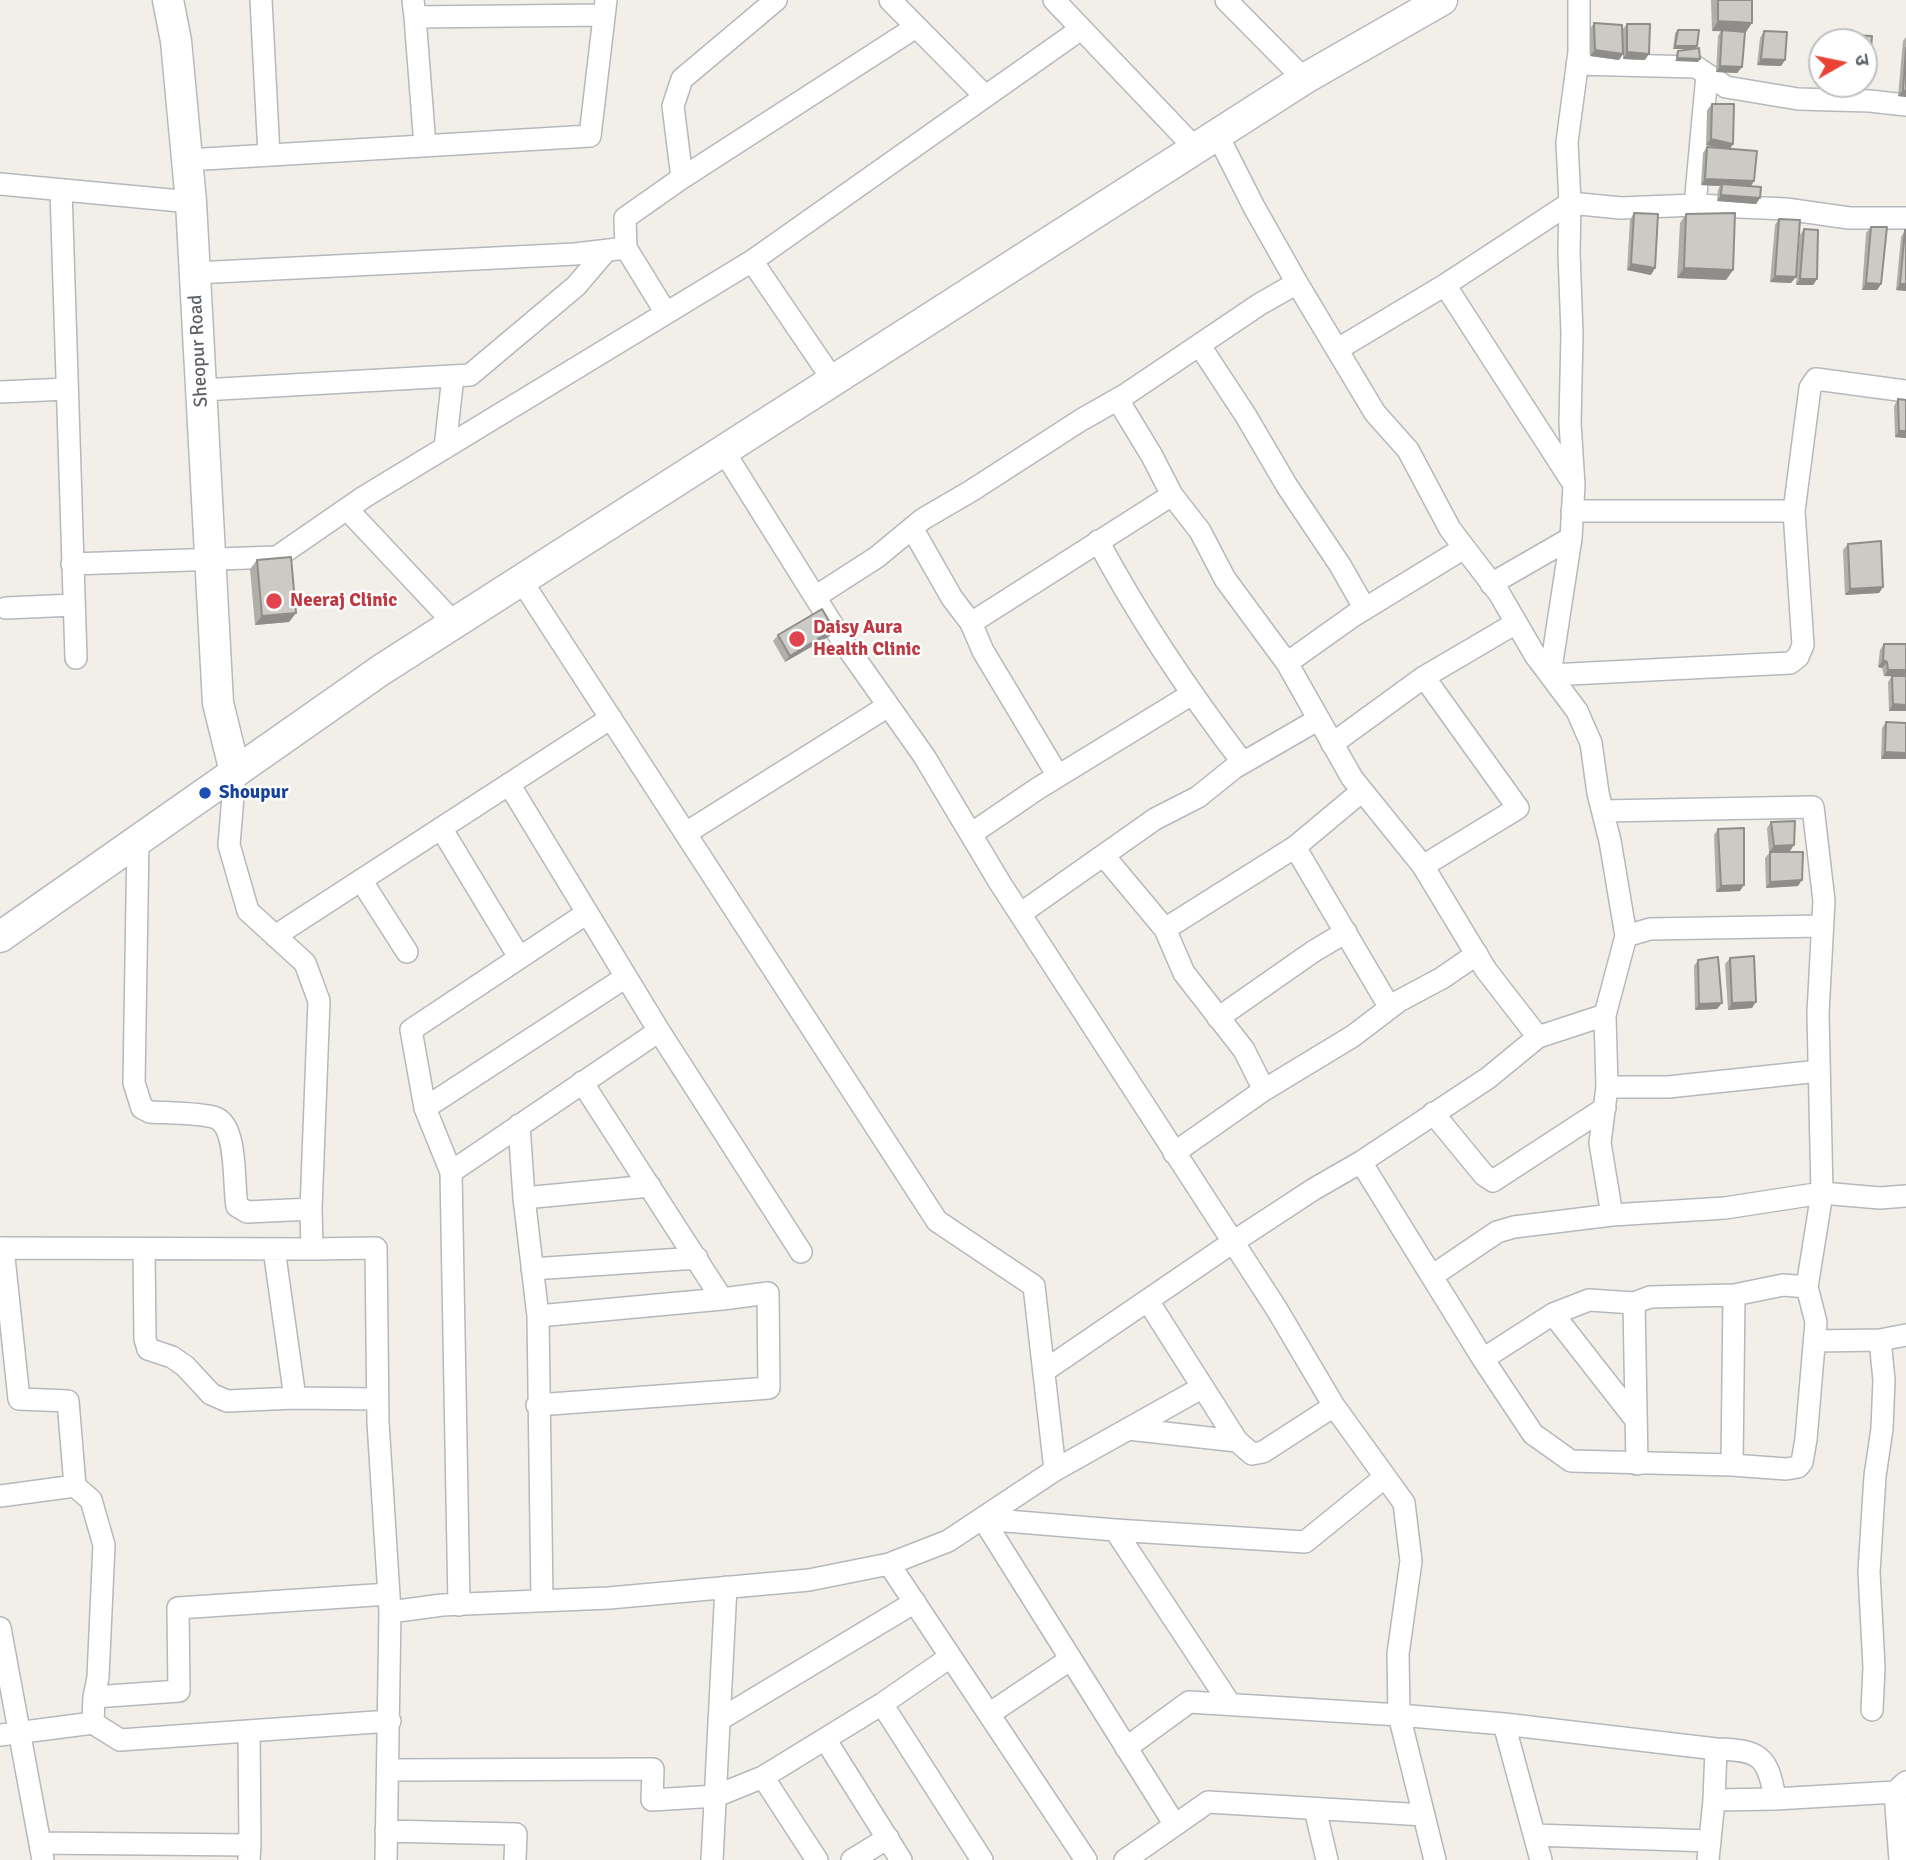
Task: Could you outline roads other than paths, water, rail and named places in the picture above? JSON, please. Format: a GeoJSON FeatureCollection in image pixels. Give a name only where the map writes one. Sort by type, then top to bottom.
{"type":"FeatureCollection","features":[{"type":"Feature","properties":{"kind":"street","name":"Sheopur Road"},"geometry":{"type":"LineString","coordinates":[[168,0],[176,41],[191,202],[218,703],[235,772]]}},
{"type":"Feature","properties":{"kind":"street"},"geometry":{"type":"LineString","coordinates":[[261,0],[269,155]]}},
{"type":"Feature","properties":{"kind":"street"},"geometry":{"type":"LineString","coordinates":[[682,178],[673,106],[682,79],[776,0]]}},
{"type":"Feature","properties":{"kind":"street"},"geometry":{"type":"LineString","coordinates":[[890,0],[985,96]]}},
{"type":"Feature","properties":{"kind":"street"},"geometry":{"type":"LineString","coordinates":[[1054,0],[1081,29],[1206,141],[1297,283],[1375,413],[1408,450],[1450,529],[1491,584],[1577,711],[1591,743],[1626,936],[1605,1015],[1606,1098],[1600,1143],[1612,1215]]}},
{"type":"Feature","properties":{"kind":"street"},"geometry":{"type":"LineString","coordinates":[[1226,0],[1304,79]]}},
{"type":"Feature","properties":{"kind":"street"},"geometry":{"type":"LineString","coordinates":[[0,937],[381,670],[1304,79],[1442,0]]}},
{"type":"Feature","properties":{"kind":"street"},"geometry":{"type":"LineString","coordinates":[[1550,674],[1571,538],[1574,485],[1570,423],[1572,334],[1567,142],[1577,64],[1579,0]]}},
{"type":"Feature","properties":{"kind":"street"},"geometry":{"type":"LineString","coordinates":[[187,160],[425,146],[590,136],[604,8],[414,9],[425,146]]}},
{"type":"Feature","properties":{"kind":"street"},"geometry":{"type":"LineString","coordinates":[[202,390],[470,376],[615,250],[625,218],[682,178],[916,27]]}},
{"type":"Feature","properties":{"kind":"street"},"geometry":{"type":"LineString","coordinates":[[72,564],[277,557],[444,448],[752,261],[1081,29]]}},
{"type":"Feature","properties":{"kind":"street"},"geometry":{"type":"LineString","coordinates":[[1577,64],[1696,67],[1726,87],[1798,99],[1906,105]]}},
{"type":"Feature","properties":{"kind":"street"},"geometry":{"type":"LineString","coordinates":[[1695,205],[1707,75]]}},
{"type":"Feature","properties":{"kind":"street"},"geometry":{"type":"LineString","coordinates":[[0,184],[191,202]]}},
{"type":"Feature","properties":{"kind":"street"},"geometry":{"type":"LineString","coordinates":[[61,190],[76,658]]}},
{"type":"Feature","properties":{"kind":"street"},"geometry":{"type":"LineString","coordinates":[[1338,349],[1445,285],[1570,203],[1621,208],[1695,205],[1786,209],[1849,218],[1906,218]]}},
{"type":"Feature","properties":{"kind":"street"},"geometry":{"type":"LineString","coordinates":[[195,274],[615,250]]}},
{"type":"Feature","properties":{"kind":"street"},"geometry":{"type":"LineString","coordinates":[[615,250],[666,313]]}},
{"type":"Feature","properties":{"kind":"street"},"geometry":{"type":"LineString","coordinates":[[752,261],[833,380]]}},
{"type":"Feature","properties":{"kind":"street"},"geometry":{"type":"LineString","coordinates":[[816,597],[877,557],[912,528],[1025,455],[1118,400],[1260,304],[1297,283]]}},
{"type":"Feature","properties":{"kind":"street"},"geometry":{"type":"LineString","coordinates":[[1445,285],[1574,485]]}},
{"type":"Feature","properties":{"kind":"street"},"geometry":{"type":"LineString","coordinates":[[1200,346],[1247,416],[1287,486],[1340,565],[1365,609]]}},
{"type":"Feature","properties":{"kind":"street"},"geometry":{"type":"LineString","coordinates":[[444,448],[453,376]]}},
{"type":"Feature","properties":{"kind":"street"},"geometry":{"type":"LineString","coordinates":[[1550,674],[1790,663],[1798,657],[1802,645],[1794,511],[1810,388],[1816,379],[1906,391]]}},
{"type":"Feature","properties":{"kind":"street"},"geometry":{"type":"LineString","coordinates":[[0,392],[66,389]]}},
{"type":"Feature","properties":{"kind":"street"},"geometry":{"type":"LineString","coordinates":[[1118,400],[1172,495],[1200,531],[1225,579],[1287,663],[1352,778],[1423,866],[1486,970],[1538,1038]]}},
{"type":"Feature","properties":{"kind":"street"},"geometry":{"type":"LineString","coordinates":[[723,450],[842,640],[924,756],[1020,914],[1276,1308],[1334,1406],[1404,1503],[1411,1561],[1398,1654],[1399,1714],[1435,1860]]}},
{"type":"Feature","properties":{"kind":"street"},"geometry":{"type":"LineString","coordinates":[[971,623],[1172,495]]}},
{"type":"Feature","properties":{"kind":"street"},"geometry":{"type":"LineString","coordinates":[[347,509],[454,623]]}},
{"type":"Feature","properties":{"kind":"street"},"geometry":{"type":"LineString","coordinates":[[1572,511],[1794,511]]}},
{"type":"Feature","properties":{"kind":"street"},"geometry":{"type":"LineString","coordinates":[[912,528],[951,598],[971,623],[984,651],[1058,776]]}},
{"type":"Feature","properties":{"kind":"street"},"geometry":{"type":"LineString","coordinates":[[1491,584],[1571,538]]}},
{"type":"Feature","properties":{"kind":"street"},"geometry":{"type":"LineString","coordinates":[[1098,541],[1129,598],[1192,694],[1243,763]]}},
{"type":"Feature","properties":{"kind":"street"},"geometry":{"type":"LineString","coordinates":[[1287,663],[1365,609],[1464,548]]}},
{"type":"Feature","properties":{"kind":"street"},"geometry":{"type":"LineString","coordinates":[[521,580],[937,1221],[1034,1286],[1055,1470]]}},
{"type":"Feature","properties":{"kind":"street"},"geometry":{"type":"LineString","coordinates":[[6,608],[74,605]]}},
{"type":"Feature","properties":{"kind":"street"},"geometry":{"type":"LineString","coordinates":[[1332,744],[1424,677],[1516,623]]}},
{"type":"Feature","properties":{"kind":"street"},"geometry":{"type":"LineString","coordinates":[[1423,866],[1518,808],[1424,677]]}},
{"type":"Feature","properties":{"kind":"street"},"geometry":{"type":"LineString","coordinates":[[971,834],[1058,776],[1192,694]]}},
{"type":"Feature","properties":{"kind":"street"},"geometry":{"type":"LineString","coordinates":[[686,833],[888,706]]}},
{"type":"Feature","properties":{"kind":"street"},"geometry":{"type":"LineString","coordinates":[[275,936],[611,718]]}},
{"type":"Feature","properties":{"kind":"street"},"geometry":{"type":"LineString","coordinates":[[1020,914],[1155,819],[1198,797],[1243,763],[1319,719]]}},
{"type":"Feature","properties":{"kind":"street"},"geometry":{"type":"LineString","coordinates":[[235,772],[229,845],[248,911],[305,963],[319,1001],[311,1209],[312,1249]]}},
{"type":"Feature","properties":{"kind":"street"},"geometry":{"type":"LineString","coordinates":[[509,784],[659,1031],[802,1252]]}},
{"type":"Feature","properties":{"kind":"street"},"geometry":{"type":"LineString","coordinates":[[1165,929],[1295,847],[1362,791]]}},
{"type":"Feature","properties":{"kind":"street"},"geometry":{"type":"LineString","coordinates":[[1361,1162],[1483,1359],[1533,1434],[1571,1461],[1786,1469],[1798,1467],[1802,1462],[1816,1322],[1807,1287],[1822,1193],[1818,1013],[1824,901],[1813,807],[1603,811]]}},
{"type":"Feature","properties":{"kind":"street"},"geometry":{"type":"LineString","coordinates":[[440,828],[519,957]]}},
{"type":"Feature","properties":{"kind":"street"},"geometry":{"type":"LineString","coordinates":[[138,840],[134,1083],[142,1108],[150,1112],[215,1117],[227,1125],[231,1138],[237,1206],[247,1212],[311,1209]]}},
{"type":"Feature","properties":{"kind":"street"},"geometry":{"type":"LineString","coordinates":[[1295,847],[1390,1008]]}},
{"type":"Feature","properties":{"kind":"street"},"geometry":{"type":"LineString","coordinates":[[1104,856],[1165,929],[1184,973],[1244,1049],[1264,1090]]}},
{"type":"Feature","properties":{"kind":"street"},"geometry":{"type":"LineString","coordinates":[[361,880],[407,952]]}},
{"type":"Feature","properties":{"kind":"street"},"geometry":{"type":"LineString","coordinates":[[460,1605],[451,1172],[425,1108],[411,1030],[587,914]]}},
{"type":"Feature","properties":{"kind":"street"},"geometry":{"type":"LineString","coordinates":[[1626,936],[1650,929],[1822,926]]}},
{"type":"Feature","properties":{"kind":"street"},"geometry":{"type":"LineString","coordinates":[[1218,1018],[1346,932]]}},
{"type":"Feature","properties":{"kind":"street"},"geometry":{"type":"LineString","coordinates":[[1174,1153],[1264,1090],[1353,1036],[1390,1008],[1477,954]]}},
{"type":"Feature","properties":{"kind":"street"},"geometry":{"type":"LineString","coordinates":[[425,1108],[626,977]]}},
{"type":"Feature","properties":{"kind":"street"},"geometry":{"type":"LineString","coordinates":[[1044,1371],[1233,1242],[1488,1078],[1538,1038],[1605,1015]]}},
{"type":"Feature","properties":{"kind":"street"},"geometry":{"type":"LineString","coordinates":[[451,1172],[659,1031]]}},
{"type":"Feature","properties":{"kind":"street"},"geometry":{"type":"LineString","coordinates":[[1433,1113],[1484,1175],[1493,1181],[1606,1098],[1668,1087],[1819,1071]]}},
{"type":"Feature","properties":{"kind":"street"},"geometry":{"type":"LineString","coordinates":[[582,1082],[722,1299]]}},
{"type":"Feature","properties":{"kind":"street"},"geometry":{"type":"LineString","coordinates":[[519,1125],[524,1198],[538,1316],[537,1405],[542,1600]]}},
{"type":"Feature","properties":{"kind":"street"},"geometry":{"type":"LineString","coordinates":[[524,1198],[650,1186]]}},
{"type":"Feature","properties":{"kind":"street"},"geometry":{"type":"LineString","coordinates":[[1432,1276],[1497,1232],[1514,1227],[1612,1215],[1725,1208],[1822,1193],[1880,1198],[1906,1196]]}},
{"type":"Feature","properties":{"kind":"street"},"geometry":{"type":"LineString","coordinates":[[93,1723],[98,1677],[104,1545],[91,1500],[75,1486],[68,1401],[19,1399],[2,1248],[376,1248],[377,1399],[389,1603],[390,1721],[386,1860]]}},
{"type":"Feature","properties":{"kind":"street"},"geometry":{"type":"LineString","coordinates":[[144,1249],[145,1339],[148,1349],[172,1357],[185,1366],[211,1394],[227,1401],[377,1399]]}},
{"type":"Feature","properties":{"kind":"street"},"geometry":{"type":"LineString","coordinates":[[274,1249],[295,1398]]}},
{"type":"Feature","properties":{"kind":"street"},"geometry":{"type":"LineString","coordinates":[[532,1269],[697,1258]]}},
{"type":"Feature","properties":{"kind":"street"},"geometry":{"type":"LineString","coordinates":[[1483,1359],[1553,1314],[1589,1300],[1634,1303],[1650,1297],[1734,1295],[1783,1285],[1807,1287]]}},
{"type":"Feature","properties":{"kind":"street"},"geometry":{"type":"LineString","coordinates":[[537,1405],[769,1388],[768,1293],[538,1316]]}},
{"type":"Feature","properties":{"kind":"street"},"geometry":{"type":"LineString","coordinates":[[1732,1465],[1734,1295]]}},
{"type":"Feature","properties":{"kind":"street"},"geometry":{"type":"LineString","coordinates":[[1148,1301],[1237,1441],[1252,1454],[1263,1452],[1334,1406]]}},
{"type":"Feature","properties":{"kind":"street"},"geometry":{"type":"LineString","coordinates":[[1634,1303],[1637,1464]]}},
{"type":"Feature","properties":{"kind":"street"},"geometry":{"type":"LineString","coordinates":[[1553,1314],[1636,1420]]}},
{"type":"Feature","properties":{"kind":"street"},"geometry":{"type":"LineString","coordinates":[[1815,1341],[1880,1340],[1906,1335]]}},
{"type":"Feature","properties":{"kind":"street"},"geometry":{"type":"LineString","coordinates":[[1872,1710],[1874,1667],[1869,1572],[1883,1393],[1880,1340]]}},
{"type":"Feature","properties":{"kind":"street"},"geometry":{"type":"LineString","coordinates":[[94,1697],[179,1691],[178,1608],[389,1603],[460,1605],[609,1598],[809,1580],[889,1564],[948,1541],[1055,1470],[1203,1387]]}},
{"type":"Feature","properties":{"kind":"street"},"geometry":{"type":"LineString","coordinates":[[1128,1429],[1237,1441]]}},
{"type":"Feature","properties":{"kind":"street"},"geometry":{"type":"LineString","coordinates":[[983,1519],[1306,1542],[1385,1477]]}},
{"type":"Feature","properties":{"kind":"street"},"geometry":{"type":"LineString","coordinates":[[0,1496],[75,1486]]}},
{"type":"Feature","properties":{"kind":"street"},"geometry":{"type":"LineString","coordinates":[[983,1519],[1175,1825]]}},
{"type":"Feature","properties":{"kind":"street"},"geometry":{"type":"LineString","coordinates":[[1115,1530],[1230,1704]]}},
{"type":"Feature","properties":{"kind":"street"},"geometry":{"type":"LineString","coordinates":[[889,1564],[1086,1860]]}},
{"type":"Feature","properties":{"kind":"street"},"geometry":{"type":"LineString","coordinates":[[712,1860],[726,1587]]}},
{"type":"Feature","properties":{"kind":"street"},"geometry":{"type":"LineString","coordinates":[[719,1720],[915,1602]]}},
{"type":"Feature","properties":{"kind":"street"},"geometry":{"type":"LineString","coordinates":[[0,1628],[10,1734],[42,1852],[250,1853],[249,1731]]}},
{"type":"Feature","properties":{"kind":"street"},"geometry":{"type":"LineString","coordinates":[[389,1770],[653,1769],[652,1800],[716,1796],[763,1777],[882,1704],[950,1657]]}},
{"type":"Feature","properties":{"kind":"street"},"geometry":{"type":"LineString","coordinates":[[989,1714],[1071,1659]]}},
{"type":"Feature","properties":{"kind":"street"},"geometry":{"type":"LineString","coordinates":[[1126,1748],[1189,1702],[1399,1714],[1753,1752],[1765,1763],[1772,1780],[1775,1799]]}},
{"type":"Feature","properties":{"kind":"street"},"geometry":{"type":"LineString","coordinates":[[882,1704],[975,1858]]}},
{"type":"Feature","properties":{"kind":"street"},"geometry":{"type":"LineString","coordinates":[[10,1734],[93,1723],[120,1740],[390,1721]]}},
{"type":"Feature","properties":{"kind":"street"},"geometry":{"type":"LineString","coordinates":[[1504,1724],[1541,1860]]}},
{"type":"Feature","properties":{"kind":"street"},"geometry":{"type":"LineString","coordinates":[[825,1739],[901,1860]]}},
{"type":"Feature","properties":{"kind":"street"},"geometry":{"type":"LineString","coordinates":[[1535,1835],[1708,1851],[1716,1749]]}},
{"type":"Feature","properties":{"kind":"street"},"geometry":{"type":"LineString","coordinates":[[763,1777],[817,1860]]}},
{"type":"Feature","properties":{"kind":"street"},"geometry":{"type":"LineString","coordinates":[[1714,1800],[1775,1799],[1900,1787],[1900,1860]]}},
{"type":"Feature","properties":{"kind":"street"},"geometry":{"type":"LineString","coordinates":[[1125,1860],[1208,1802],[1424,1815]]}},
{"type":"Feature","properties":{"kind":"street"},"geometry":{"type":"LineString","coordinates":[[1315,1809],[1327,1860]]}},
{"type":"Feature","properties":{"kind":"street"},"geometry":{"type":"LineString","coordinates":[[386,1831],[516,1834],[515,1860]]}},
{"type":"Feature","properties":{"kind":"street"},"geometry":{"type":"LineString","coordinates":[[852,1860],[888,1838]]}},
{"type":"Feature","properties":{"kind":"place","name":"Neeraj Clinic"},"geometry":{"type":"Point","coordinates":[274,601]}},
{"type":"Feature","properties":{"kind":"place","name":"Daisy Aura Health Clinic"},"geometry":{"type":"Point","coordinates":[797,639]}},
{"type":"Feature","properties":{"kind":"place","name":"Shoupur"},"geometry":{"type":"Point","coordinates":[205,793]}}]}
